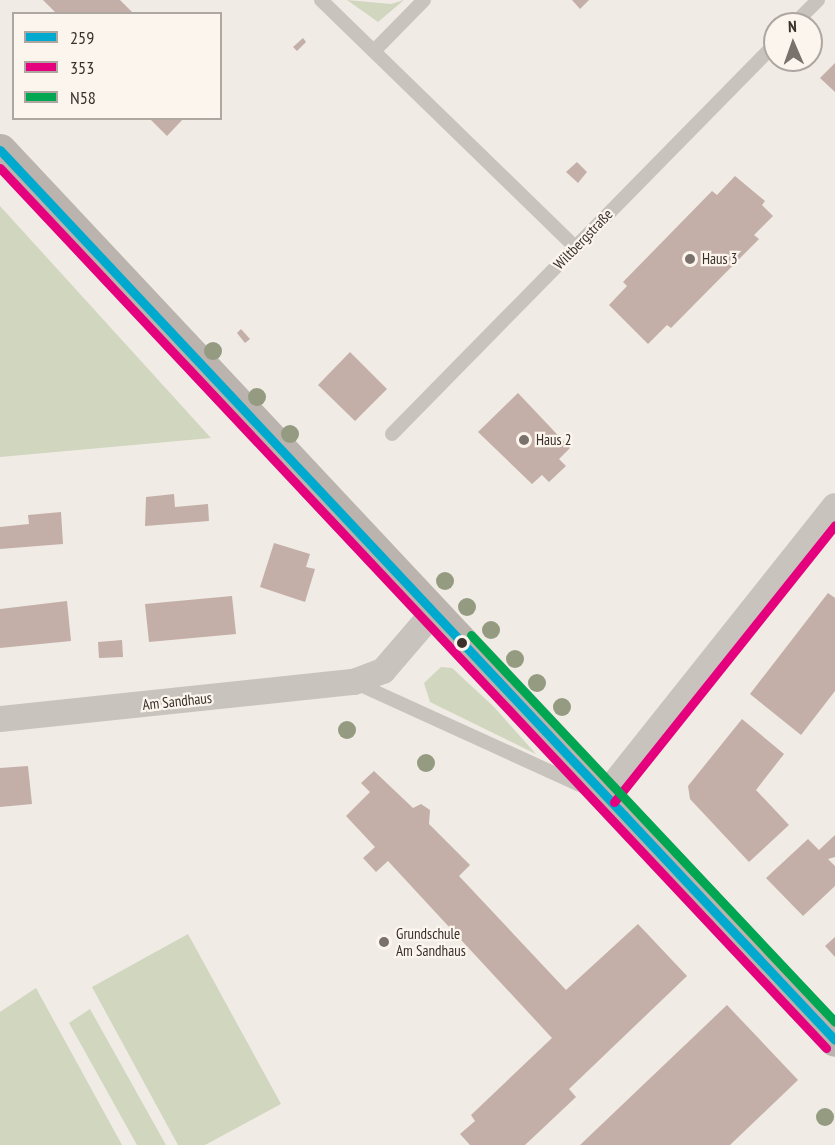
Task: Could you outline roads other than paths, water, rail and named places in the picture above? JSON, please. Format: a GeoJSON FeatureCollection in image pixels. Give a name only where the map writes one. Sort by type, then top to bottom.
{"type":"FeatureCollection","features":[{"type":"Feature","properties":{"kind":"main road"},"geometry":{"type":"LineString","coordinates":[[0,150],[432,614],[835,1040]]}},
{"type":"Feature","properties":{"kind":"street"},"geometry":{"type":"LineString","coordinates":[[605,795],[835,506]]}},
{"type":"Feature","properties":{"kind":"street","name":"Am Sandhaus"},"geometry":{"type":"LineString","coordinates":[[0,720],[354,682],[383,671],[432,614]]}},
{"type":"Feature","properties":{"kind":"lane"},"geometry":{"type":"LineString","coordinates":[[321,0],[375,50],[575,247]]}},
{"type":"Feature","properties":{"kind":"lane"},"geometry":{"type":"LineString","coordinates":[[375,50],[424,0]]}},
{"type":"Feature","properties":{"kind":"lane"},"geometry":{"type":"LineString","coordinates":[[806,12],[818,0]]}},
{"type":"Feature","properties":{"kind":"lane","name":"Wiltbergstraße"},"geometry":{"type":"LineString","coordinates":[[392,435],[763,56]]}},
{"type":"Feature","properties":{"kind":"lane"},"geometry":{"type":"LineString","coordinates":[[354,682],[605,795]]}},
{"type":"Feature","properties":{"kind":"place","name":"Haus 3"},"geometry":{"type":"Point","coordinates":[690,259]}},
{"type":"Feature","properties":{"kind":"place","name":"Haus 2"},"geometry":{"type":"Point","coordinates":[524,440]}},
{"type":"Feature","properties":{"kind":"place","name":"Grundschule Am Sandhaus"},"geometry":{"type":"Point","coordinates":[384,942]}}]}
